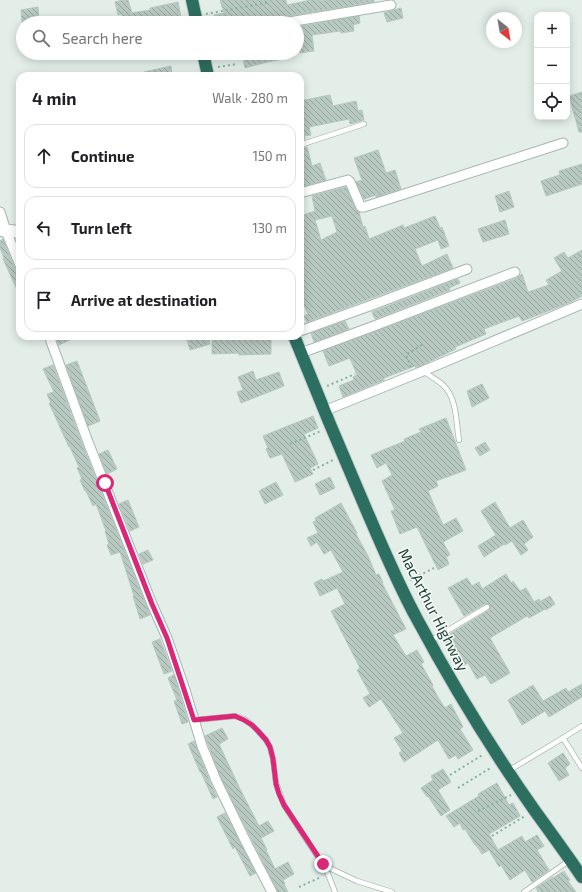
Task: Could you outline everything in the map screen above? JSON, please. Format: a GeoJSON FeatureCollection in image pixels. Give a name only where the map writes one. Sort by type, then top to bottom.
{"type":"FeatureCollection","features":[{"type":"Feature","properties":{"kind":"highway"},"geometry":{"type":"LineString","coordinates":[[192,0],[195,16]]}},
{"type":"Feature","properties":{"kind":"highway"},"geometry":{"type":"LineString","coordinates":[[204,60],[207,72]]}},
{"type":"Feature","properties":{"kind":"highway","name":"MacArthur Highway"},"geometry":{"type":"LineString","coordinates":[[296,340],[324,411],[400,585],[429,642],[493,748],[535,811],[582,877]]}},
{"type":"Feature","properties":{"kind":"street"},"geometry":{"type":"LineString","coordinates":[[304,20],[391,5]]}},
{"type":"Feature","properties":{"kind":"street"},"geometry":{"type":"LineString","coordinates":[[304,192],[348,180],[361,207],[364,207],[563,143]]}},
{"type":"Feature","properties":{"kind":"street"},"geometry":{"type":"LineString","coordinates":[[0,212],[3,230],[16,257]]}},
{"type":"Feature","properties":{"kind":"street"},"geometry":{"type":"LineString","coordinates":[[3,230],[16,232]]}},
{"type":"Feature","properties":{"kind":"street"},"geometry":{"type":"LineString","coordinates":[[304,330],[467,269]]}},
{"type":"Feature","properties":{"kind":"street"},"geometry":{"type":"LineString","coordinates":[[301,353],[516,272]]}},
{"type":"Feature","properties":{"kind":"street"},"geometry":{"type":"LineString","coordinates":[[324,411],[414,375],[582,304]]}},
{"type":"Feature","properties":{"kind":"street"},"geometry":{"type":"LineString","coordinates":[[51,340],[152,604],[167,638],[202,746],[216,780],[272,892]]}},
{"type":"Feature","properties":{"kind":"lane"},"geometry":{"type":"LineString","coordinates":[[304,144],[364,124]]}},
{"type":"Feature","properties":{"kind":"lane"},"geometry":{"type":"LineString","coordinates":[[423,371],[443,386],[448,392],[455,412],[459,440]]}},
{"type":"Feature","properties":{"kind":"lane"},"geometry":{"type":"LineString","coordinates":[[429,642],[487,607]]}},
{"type":"Feature","properties":{"kind":"lane"},"geometry":{"type":"LineString","coordinates":[[194,720],[235,716],[252,725],[266,740],[270,747],[273,759],[276,784],[279,794],[284,805],[323,864],[334,892]]}},
{"type":"Feature","properties":{"kind":"lane"},"geometry":{"type":"LineString","coordinates":[[505,766],[563,738],[582,726]]}},
{"type":"Feature","properties":{"kind":"lane"},"geometry":{"type":"LineString","coordinates":[[563,738],[582,768]]}},
{"type":"Feature","properties":{"kind":"lane"},"geometry":{"type":"LineString","coordinates":[[524,892],[570,860]]}},
{"type":"Feature","properties":{"kind":"lane"},"geometry":{"type":"LineString","coordinates":[[323,864],[357,881],[392,892]]}},
{"type":"Feature","properties":{"kind":"path"},"geometry":{"type":"LineString","coordinates":[[212,16],[270,2]]}},
{"type":"Feature","properties":{"kind":"path"},"geometry":{"type":"LineString","coordinates":[[207,72],[236,64]]}},
{"type":"Feature","properties":{"kind":"path"},"geometry":{"type":"LineString","coordinates":[[414,375],[406,355],[408,352],[423,344]]}},
{"type":"Feature","properties":{"kind":"path"},"geometry":{"type":"LineString","coordinates":[[316,390],[355,374]]}},
{"type":"Feature","properties":{"kind":"path"},"geometry":{"type":"LineString","coordinates":[[290,444],[331,427]]}},
{"type":"Feature","properties":{"kind":"path"},"geometry":{"type":"LineString","coordinates":[[312,470],[343,455]]}},
{"type":"Feature","properties":{"kind":"path"},"geometry":{"type":"LineString","coordinates":[[400,585],[434,568]]}},
{"type":"Feature","properties":{"kind":"path"},"geometry":{"type":"LineString","coordinates":[[450,775],[493,748]]}},
{"type":"Feature","properties":{"kind":"path"},"geometry":{"type":"LineString","coordinates":[[458,788],[505,766]]}},
{"type":"Feature","properties":{"kind":"path"},"geometry":{"type":"LineString","coordinates":[[478,811],[521,790]]}},
{"type":"Feature","properties":{"kind":"path"},"geometry":{"type":"LineString","coordinates":[[492,836],[535,811]]}},
{"type":"Feature","properties":{"kind":"path"},"geometry":{"type":"LineString","coordinates":[[299,887],[328,874]]}},
{"type":"Feature","properties":{"kind":"building"},"geometry":{"type":"Polygon","coordinates":[[[128,0],[132,13],[150,10],[150,8],[178,2],[181,16],[122,16],[122,14],[118,15],[115,2],[128,0]]]}},
{"type":"Feature","properties":{"kind":"building"},"geometry":{"type":"Polygon","coordinates":[[[220,0],[286,0],[287,5],[311,0],[374,0],[374,2],[288,16],[214,16],[224,13],[220,0]]]}},
{"type":"Feature","properties":{"kind":"building"},"geometry":{"type":"Polygon","coordinates":[[[38,7],[39,16],[22,16],[21,10],[38,7]]]}},
{"type":"Feature","properties":{"kind":"building"},"geometry":{"type":"Polygon","coordinates":[[[401,8],[403,18],[387,22],[384,13],[401,8]]]}},
{"type":"Feature","properties":{"kind":"building"},"geometry":{"type":"Polygon","coordinates":[[[359,16],[360,23],[353,25],[354,31],[341,33],[340,31],[312,35],[314,51],[304,52],[304,26],[359,16]]]}},
{"type":"Feature","properties":{"kind":"building"},"geometry":{"type":"Polygon","coordinates":[[[243,60],[277,60],[267,62],[245,68],[243,60]]]}},
{"type":"Feature","properties":{"kind":"building"},"geometry":{"type":"Polygon","coordinates":[[[171,66],[172,72],[144,72],[171,66]]]}},
{"type":"Feature","properties":{"kind":"building"},"geometry":{"type":"Polygon","coordinates":[[[582,92],[582,132],[579,132],[570,96],[582,92]]]}},
{"type":"Feature","properties":{"kind":"building"},"geometry":{"type":"Polygon","coordinates":[[[330,95],[333,106],[356,101],[358,111],[362,110],[364,120],[350,124],[349,119],[309,127],[311,135],[304,136],[304,100],[330,95]]]}},
{"type":"Feature","properties":{"kind":"building"},"geometry":{"type":"Polygon","coordinates":[[[307,147],[312,166],[320,163],[326,180],[304,186],[304,148],[307,147]]]}},
{"type":"Feature","properties":{"kind":"building"},"geometry":{"type":"Polygon","coordinates":[[[378,150],[386,173],[395,170],[401,189],[376,197],[376,195],[364,199],[356,182],[362,180],[354,158],[378,150]]]}},
{"type":"Feature","properties":{"kind":"building"},"geometry":{"type":"Polygon","coordinates":[[[582,164],[582,184],[546,196],[541,181],[560,175],[559,171],[582,164]]]}},
{"type":"Feature","properties":{"kind":"building"},"geometry":{"type":"Polygon","coordinates":[[[346,187],[356,210],[359,212],[363,227],[365,226],[369,239],[403,225],[404,228],[435,216],[440,228],[442,227],[449,246],[441,249],[438,240],[415,249],[422,266],[447,254],[453,268],[307,322],[304,316],[308,314],[304,305],[304,215],[315,211],[312,196],[346,187]],[[332,216],[315,220],[321,240],[337,232],[332,216]]]}},
{"type":"Feature","properties":{"kind":"building"},"geometry":{"type":"Polygon","coordinates":[[[509,191],[514,207],[500,212],[495,196],[509,191]]]}},
{"type":"Feature","properties":{"kind":"building"},"geometry":{"type":"Polygon","coordinates":[[[505,220],[509,234],[483,242],[478,229],[505,220]]]}},
{"type":"Feature","properties":{"kind":"building"},"geometry":{"type":"Polygon","coordinates":[[[3,239],[16,269],[16,287],[3,259],[0,241],[3,239]]]}},
{"type":"Feature","properties":{"kind":"building"},"geometry":{"type":"Polygon","coordinates":[[[582,250],[582,296],[571,302],[522,321],[519,316],[484,329],[486,334],[455,347],[456,349],[416,368],[415,366],[384,378],[384,380],[343,397],[339,386],[354,380],[353,377],[357,375],[350,358],[329,366],[323,351],[517,278],[522,274],[528,292],[549,285],[546,280],[562,271],[554,258],[564,252],[568,258],[582,250]]]}},
{"type":"Feature","properties":{"kind":"building"},"geometry":{"type":"Polygon","coordinates":[[[458,279],[460,283],[449,288],[450,290],[375,319],[372,312],[458,279]]]}},
{"type":"Feature","properties":{"kind":"building"},"geometry":{"type":"Polygon","coordinates":[[[345,321],[349,329],[314,342],[311,333],[345,321]]]}},
{"type":"Feature","properties":{"kind":"building"},"geometry":{"type":"Polygon","coordinates":[[[57,340],[70,340],[59,345],[57,340]]]}},
{"type":"Feature","properties":{"kind":"building"},"geometry":{"type":"Polygon","coordinates":[[[187,340],[209,340],[210,344],[190,350],[187,340]]]}},
{"type":"Feature","properties":{"kind":"building"},"geometry":{"type":"Polygon","coordinates":[[[212,340],[271,340],[271,354],[212,354],[212,340]]]}},
{"type":"Feature","properties":{"kind":"building"},"geometry":{"type":"Polygon","coordinates":[[[77,361],[100,421],[88,426],[66,365],[77,361]]]}},
{"type":"Feature","properties":{"kind":"building"},"geometry":{"type":"Polygon","coordinates":[[[53,365],[81,441],[150,615],[140,619],[120,552],[111,555],[107,545],[109,544],[106,531],[96,504],[93,506],[85,491],[77,468],[79,467],[49,403],[51,403],[47,394],[54,392],[43,369],[53,365]]]}},
{"type":"Feature","properties":{"kind":"building"},"geometry":{"type":"Polygon","coordinates":[[[253,371],[256,380],[279,372],[284,386],[241,403],[237,392],[243,390],[238,377],[253,371]]]}},
{"type":"Feature","properties":{"kind":"building"},"geometry":{"type":"Polygon","coordinates":[[[482,384],[489,398],[472,407],[467,391],[482,384]]]}},
{"type":"Feature","properties":{"kind":"building"},"geometry":{"type":"Polygon","coordinates":[[[313,416],[318,428],[304,434],[318,464],[310,468],[313,474],[295,482],[282,454],[270,458],[263,436],[313,416]]]}},
{"type":"Feature","properties":{"kind":"building"},"geometry":{"type":"Polygon","coordinates":[[[446,418],[466,470],[436,481],[438,486],[428,491],[443,525],[456,518],[463,531],[443,542],[450,555],[446,557],[449,564],[438,570],[417,527],[400,534],[391,511],[395,510],[382,481],[392,475],[386,463],[377,468],[371,455],[405,441],[404,439],[421,432],[419,429],[446,418]]]}},
{"type":"Feature","properties":{"kind":"building"},"geometry":{"type":"Polygon","coordinates":[[[485,442],[490,450],[480,456],[475,448],[485,442]]]}},
{"type":"Feature","properties":{"kind":"building"},"geometry":{"type":"Polygon","coordinates":[[[108,450],[117,469],[107,474],[99,454],[108,450]]]}},
{"type":"Feature","properties":{"kind":"building"},"geometry":{"type":"Polygon","coordinates":[[[330,477],[335,488],[320,495],[315,484],[330,477]]]}},
{"type":"Feature","properties":{"kind":"building"},"geometry":{"type":"Polygon","coordinates":[[[276,482],[283,495],[265,504],[259,491],[276,482]]]}},
{"type":"Feature","properties":{"kind":"building"},"geometry":{"type":"Polygon","coordinates":[[[128,500],[139,527],[130,531],[119,504],[128,500]]]}},
{"type":"Feature","properties":{"kind":"building"},"geometry":{"type":"Polygon","coordinates":[[[495,502],[510,528],[523,520],[533,537],[524,544],[528,550],[521,555],[512,541],[505,545],[504,544],[484,557],[478,546],[496,535],[481,511],[495,502]]]}},
{"type":"Feature","properties":{"kind":"building"},"geometry":{"type":"Polygon","coordinates":[[[341,503],[357,533],[356,534],[376,575],[379,574],[382,583],[406,629],[393,635],[406,656],[417,650],[424,662],[421,664],[439,699],[445,708],[451,704],[463,727],[460,729],[473,750],[458,759],[456,755],[449,759],[438,740],[404,762],[399,753],[402,751],[394,738],[403,733],[381,699],[369,707],[363,698],[370,694],[357,670],[360,668],[331,611],[345,604],[337,588],[320,596],[314,583],[322,579],[323,581],[343,572],[331,550],[324,554],[317,542],[311,546],[307,538],[318,533],[313,522],[316,521],[315,518],[341,503]]]}},
{"type":"Feature","properties":{"kind":"building"},"geometry":{"type":"Polygon","coordinates":[[[148,550],[153,560],[143,564],[139,554],[148,550]]]}},
{"type":"Feature","properties":{"kind":"building"},"geometry":{"type":"Polygon","coordinates":[[[506,574],[511,583],[513,581],[520,591],[526,588],[534,602],[539,599],[545,609],[529,618],[527,616],[490,638],[510,673],[491,684],[485,675],[477,679],[468,663],[462,666],[456,655],[454,656],[443,638],[489,610],[490,605],[485,604],[464,616],[448,588],[467,578],[472,586],[479,582],[482,589],[506,574]]]}},
{"type":"Feature","properties":{"kind":"building"},"geometry":{"type":"Polygon","coordinates":[[[550,596],[555,604],[546,610],[541,601],[550,596]]]}},
{"type":"Feature","properties":{"kind":"building"},"geometry":{"type":"Polygon","coordinates":[[[160,639],[172,671],[164,674],[152,642],[160,639]]]}},
{"type":"Feature","properties":{"kind":"building"},"geometry":{"type":"Polygon","coordinates":[[[174,675],[188,722],[182,724],[174,701],[177,700],[168,678],[174,675]]]}},
{"type":"Feature","properties":{"kind":"building"},"geometry":{"type":"Polygon","coordinates":[[[582,684],[582,697],[549,717],[545,711],[522,725],[508,700],[533,685],[543,701],[566,688],[568,692],[582,684]]]}},
{"type":"Feature","properties":{"kind":"building"},"geometry":{"type":"Polygon","coordinates":[[[222,728],[228,739],[219,744],[240,789],[259,826],[268,821],[274,831],[261,838],[275,869],[288,862],[294,874],[283,880],[288,892],[278,892],[221,778],[205,736],[222,728]]]}},
{"type":"Feature","properties":{"kind":"building"},"geometry":{"type":"Polygon","coordinates":[[[194,741],[217,797],[213,799],[188,744],[194,741]]]}},
{"type":"Feature","properties":{"kind":"building"},"geometry":{"type":"Polygon","coordinates":[[[563,753],[570,764],[565,768],[569,775],[559,781],[548,763],[563,753]]]}},
{"type":"Feature","properties":{"kind":"building"},"geometry":{"type":"Polygon","coordinates":[[[443,769],[451,782],[438,790],[450,810],[441,816],[421,788],[433,780],[431,776],[443,769]]]}},
{"type":"Feature","properties":{"kind":"building"},"geometry":{"type":"Polygon","coordinates":[[[497,783],[509,805],[513,803],[520,816],[489,834],[498,850],[522,836],[525,842],[537,835],[544,846],[537,850],[549,870],[532,882],[525,870],[510,880],[501,865],[499,867],[489,850],[482,854],[465,829],[463,830],[460,823],[454,827],[446,816],[497,783]]]}},
{"type":"Feature","properties":{"kind":"building"},"geometry":{"type":"Polygon","coordinates":[[[225,813],[256,873],[250,876],[235,847],[233,849],[217,817],[225,813]]]}},
{"type":"Feature","properties":{"kind":"building"},"geometry":{"type":"Polygon","coordinates":[[[564,871],[570,880],[568,881],[576,892],[538,892],[536,888],[564,871]]]}},
{"type":"Feature","properties":{"kind":"route"},"geometry":{"type":"LineString","coordinates":[[105,483],[152,604],[167,638],[194,720],[235,716],[252,725],[258,731],[270,747],[276,784],[284,805],[323,864]]}}]}
